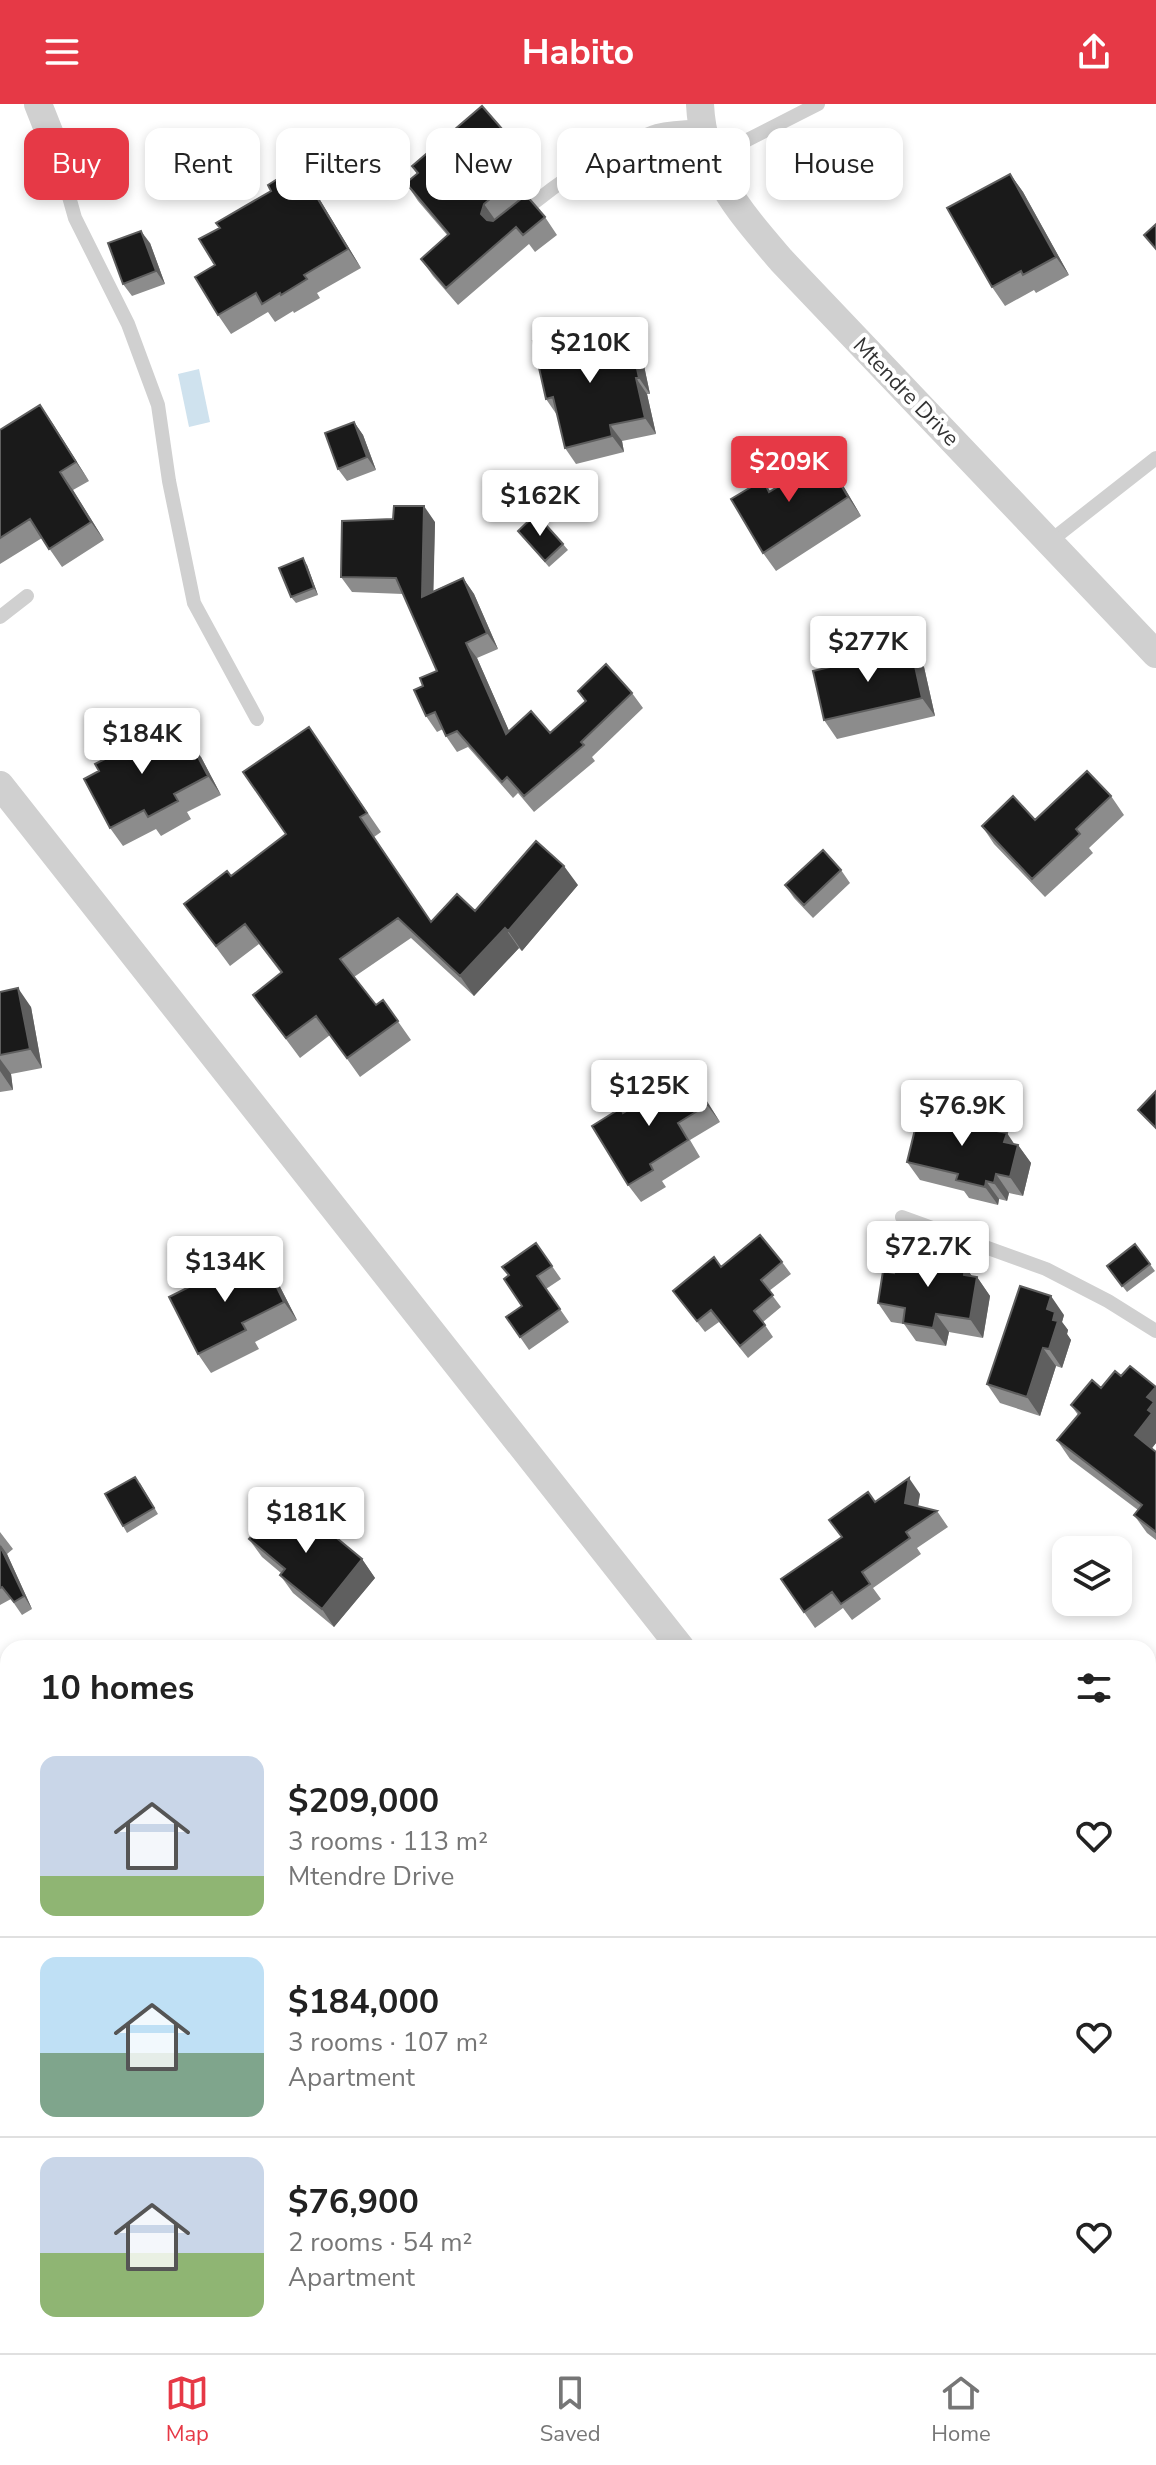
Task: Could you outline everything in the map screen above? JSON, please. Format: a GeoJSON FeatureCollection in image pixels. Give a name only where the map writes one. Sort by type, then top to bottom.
{"type":"FeatureCollection","features":[{"type":"Feature","properties":{"kind":"street"},"geometry":{"type":"LineString","coordinates":[[38,104],[47,128]]}},
{"type":"Feature","properties":{"kind":"street","name":"Mtendre Drive"},"geometry":{"type":"LineString","coordinates":[[733,200],[781,260],[1156,654]]}},
{"type":"Feature","properties":{"kind":"street"},"geometry":{"type":"LineString","coordinates":[[0,785],[675,1640]]}},
{"type":"Feature","properties":{"kind":"lane"},"geometry":{"type":"LineString","coordinates":[[750,138],[818,104]]}},
{"type":"Feature","properties":{"kind":"lane"},"geometry":{"type":"LineString","coordinates":[[503,229],[543,195],[603,155],[700,115]]}},
{"type":"Feature","properties":{"kind":"lane"},"geometry":{"type":"LineString","coordinates":[[70,200],[75,218],[128,324],[158,405],[169,481],[194,603],[257,719]]}},
{"type":"Feature","properties":{"kind":"lane"},"geometry":{"type":"LineString","coordinates":[[1049,542],[1156,458]]}},
{"type":"Feature","properties":{"kind":"lane"},"geometry":{"type":"LineString","coordinates":[[0,617],[27,596]]}},
{"type":"Feature","properties":{"kind":"lane"},"geometry":{"type":"LineString","coordinates":[[902,1217],[1046,1269],[1108,1301],[1156,1331]]}},
{"type":"Feature","properties":{"kind":"water"},"geometry":{"type":"Polygon","coordinates":[[[199,369],[210,422],[189,427],[178,374],[199,369]]]}},
{"type":"Feature","properties":{"kind":"building"},"geometry":{"type":"Polygon","coordinates":[[[482,106],[501,128],[456,128],[482,106]]]}},
{"type":"Feature","properties":{"kind":"building"},"geometry":{"type":"Polygon","coordinates":[[[426,154],[426,200],[489,200],[481,214],[493,221],[520,200],[530,200],[545,217],[523,235],[516,227],[446,288],[421,259],[449,234],[410,188],[410,180],[418,173],[412,166],[426,154]]]}},
{"type":"Feature","properties":{"kind":"building"},"geometry":{"type":"Polygon","coordinates":[[[1010,174],[1056,257],[992,287],[947,208],[1010,174]]]}},
{"type":"Feature","properties":{"kind":"building"},"geometry":{"type":"Polygon","coordinates":[[[276,180],[276,200],[318,200],[348,249],[304,275],[307,279],[281,295],[262,304],[256,293],[218,315],[195,277],[215,265],[199,239],[220,228],[216,223],[260,200],[271,191],[268,185],[276,180]]]}},
{"type":"Feature","properties":{"kind":"building"},"geometry":{"type":"Polygon","coordinates":[[[1156,224],[1156,249],[1144,235],[1156,224]]]}},
{"type":"Feature","properties":{"kind":"building"},"geometry":{"type":"Polygon","coordinates":[[[141,231],[156,271],[123,284],[108,243],[141,231]]]}},
{"type":"Feature","properties":{"kind":"building"},"geometry":{"type":"Polygon","coordinates":[[[629,331],[645,418],[610,425],[612,436],[565,448],[553,397],[546,399],[533,341],[568,333],[570,345],[629,331]]]}},
{"type":"Feature","properties":{"kind":"building"},"geometry":{"type":"Polygon","coordinates":[[[40,405],[76,462],[60,472],[91,522],[49,549],[30,519],[0,538],[0,430],[40,405]]]}},
{"type":"Feature","properties":{"kind":"building"},"geometry":{"type":"Polygon","coordinates":[[[354,422],[367,457],[338,469],[325,433],[354,422]]]}},
{"type":"Feature","properties":{"kind":"building"},"geometry":{"type":"Polygon","coordinates":[[[825,458],[848,497],[763,553],[731,499],[763,480],[769,492],[825,458]]]}},
{"type":"Feature","properties":{"kind":"building"},"geometry":{"type":"Polygon","coordinates":[[[394,506],[424,506],[422,597],[463,578],[487,633],[466,643],[506,734],[531,711],[550,733],[586,701],[578,691],[606,664],[632,693],[581,742],[584,745],[524,796],[507,777],[502,782],[457,731],[446,736],[435,712],[426,716],[414,690],[423,686],[420,678],[437,671],[396,578],[341,577],[342,521],[393,519],[394,506]]]}},
{"type":"Feature","properties":{"kind":"building"},"geometry":{"type":"Polygon","coordinates":[[[536,514],[563,544],[545,561],[518,531],[536,514]]]}},
{"type":"Feature","properties":{"kind":"building"},"geometry":{"type":"Polygon","coordinates":[[[303,558],[314,588],[291,597],[279,568],[303,558]]]}},
{"type":"Feature","properties":{"kind":"building"},"geometry":{"type":"Polygon","coordinates":[[[911,648],[922,698],[824,720],[813,671],[911,648]]]}},
{"type":"Feature","properties":{"kind":"building"},"geometry":{"type":"Polygon","coordinates":[[[135,718],[154,756],[188,738],[208,776],[174,794],[178,801],[148,817],[144,810],[110,828],[84,779],[99,771],[95,764],[121,751],[111,731],[135,718]]]}},
{"type":"Feature","properties":{"kind":"building"},"geometry":{"type":"Polygon","coordinates":[[[309,727],[367,813],[360,817],[431,922],[457,894],[475,911],[536,841],[564,866],[508,931],[505,928],[460,976],[398,918],[340,959],[376,1005],[383,1000],[398,1021],[347,1058],[316,1016],[286,1038],[253,995],[282,972],[245,924],[216,946],[184,904],[227,871],[231,876],[286,834],[243,772],[309,727]]]}},
{"type":"Feature","properties":{"kind":"building"},"geometry":{"type":"Polygon","coordinates":[[[1087,771],[1111,796],[1076,829],[1080,834],[1032,879],[982,826],[1013,796],[1035,820],[1087,771]]]}},
{"type":"Feature","properties":{"kind":"building"},"geometry":{"type":"Polygon","coordinates":[[[823,850],[841,870],[804,905],[785,885],[823,850]]]}},
{"type":"Feature","properties":{"kind":"building"},"geometry":{"type":"Polygon","coordinates":[[[18,988],[30,1049],[0,1055],[0,992],[18,988]]]}},
{"type":"Feature","properties":{"kind":"building"},"geometry":{"type":"Polygon","coordinates":[[[688,1073],[707,1105],[678,1123],[688,1140],[650,1164],[653,1170],[628,1185],[592,1126],[621,1108],[623,1113],[688,1073]]]}},
{"type":"Feature","properties":{"kind":"building"},"geometry":{"type":"Polygon","coordinates":[[[1156,1091],[1156,1128],[1138,1110],[1156,1091]]]}},
{"type":"Feature","properties":{"kind":"building"},"geometry":{"type":"Polygon","coordinates":[[[956,1110],[988,1117],[986,1129],[1007,1133],[1004,1142],[1018,1145],[1010,1177],[996,1174],[994,1183],[986,1181],[985,1187],[956,1180],[958,1174],[907,1162],[919,1113],[953,1121],[956,1110]]]}},
{"type":"Feature","properties":{"kind":"building"},"geometry":{"type":"Polygon","coordinates":[[[760,1235],[782,1262],[761,1280],[773,1295],[754,1311],[765,1325],[740,1346],[711,1310],[697,1321],[673,1291],[714,1257],[721,1267],[760,1235]]]}},
{"type":"Feature","properties":{"kind":"building"},"geometry":{"type":"Polygon","coordinates":[[[536,1243],[552,1266],[537,1276],[560,1309],[520,1337],[506,1317],[522,1306],[504,1279],[509,1275],[502,1267],[536,1243]]]}},
{"type":"Feature","properties":{"kind":"building"},"geometry":{"type":"Polygon","coordinates":[[[1135,1244],[1150,1264],[1122,1286],[1107,1266],[1135,1244]]]}},
{"type":"Feature","properties":{"kind":"building"},"geometry":{"type":"Polygon","coordinates":[[[917,1252],[957,1259],[957,1265],[965,1266],[964,1275],[977,1277],[970,1319],[936,1314],[933,1328],[903,1323],[905,1308],[878,1303],[883,1271],[894,1273],[897,1254],[916,1258],[917,1252]]]}},
{"type":"Feature","properties":{"kind":"building"},"geometry":{"type":"Polygon","coordinates":[[[264,1261],[284,1302],[242,1323],[246,1330],[198,1354],[169,1297],[231,1266],[236,1275],[264,1261]]]}},
{"type":"Feature","properties":{"kind":"building"},"geometry":{"type":"Polygon","coordinates":[[[1020,1286],[1051,1296],[1047,1309],[1055,1312],[1053,1320],[1058,1321],[1049,1349],[1043,1348],[1027,1397],[987,1384],[1020,1286]]]}},
{"type":"Feature","properties":{"kind":"building"},"geometry":{"type":"Polygon","coordinates":[[[1130,1366],[1156,1387],[1147,1397],[1154,1402],[1148,1410],[1152,1413],[1135,1435],[1156,1452],[1156,1532],[1134,1515],[1142,1505],[1057,1440],[1080,1413],[1071,1405],[1092,1380],[1101,1388],[1115,1371],[1121,1376],[1130,1366]]]}},
{"type":"Feature","properties":{"kind":"building"},"geometry":{"type":"Polygon","coordinates":[[[135,1477],[154,1508],[123,1526],[105,1494],[135,1477]]]}},
{"type":"Feature","properties":{"kind":"building"},"geometry":{"type":"Polygon","coordinates":[[[909,1478],[905,1503],[937,1511],[906,1532],[910,1538],[862,1572],[870,1584],[841,1604],[832,1592],[804,1612],[781,1579],[842,1537],[829,1520],[868,1492],[875,1502],[909,1478]]]}},
{"type":"Feature","properties":{"kind":"building"},"geometry":{"type":"Polygon","coordinates":[[[279,1504],[314,1532],[321,1525],[362,1559],[322,1609],[280,1575],[285,1569],[249,1539],[279,1504]]]}},
{"type":"Feature","properties":{"kind":"building"},"geometry":{"type":"Polygon","coordinates":[[[0,1546],[24,1596],[14,1602],[0,1588],[0,1546]]]}}]}
